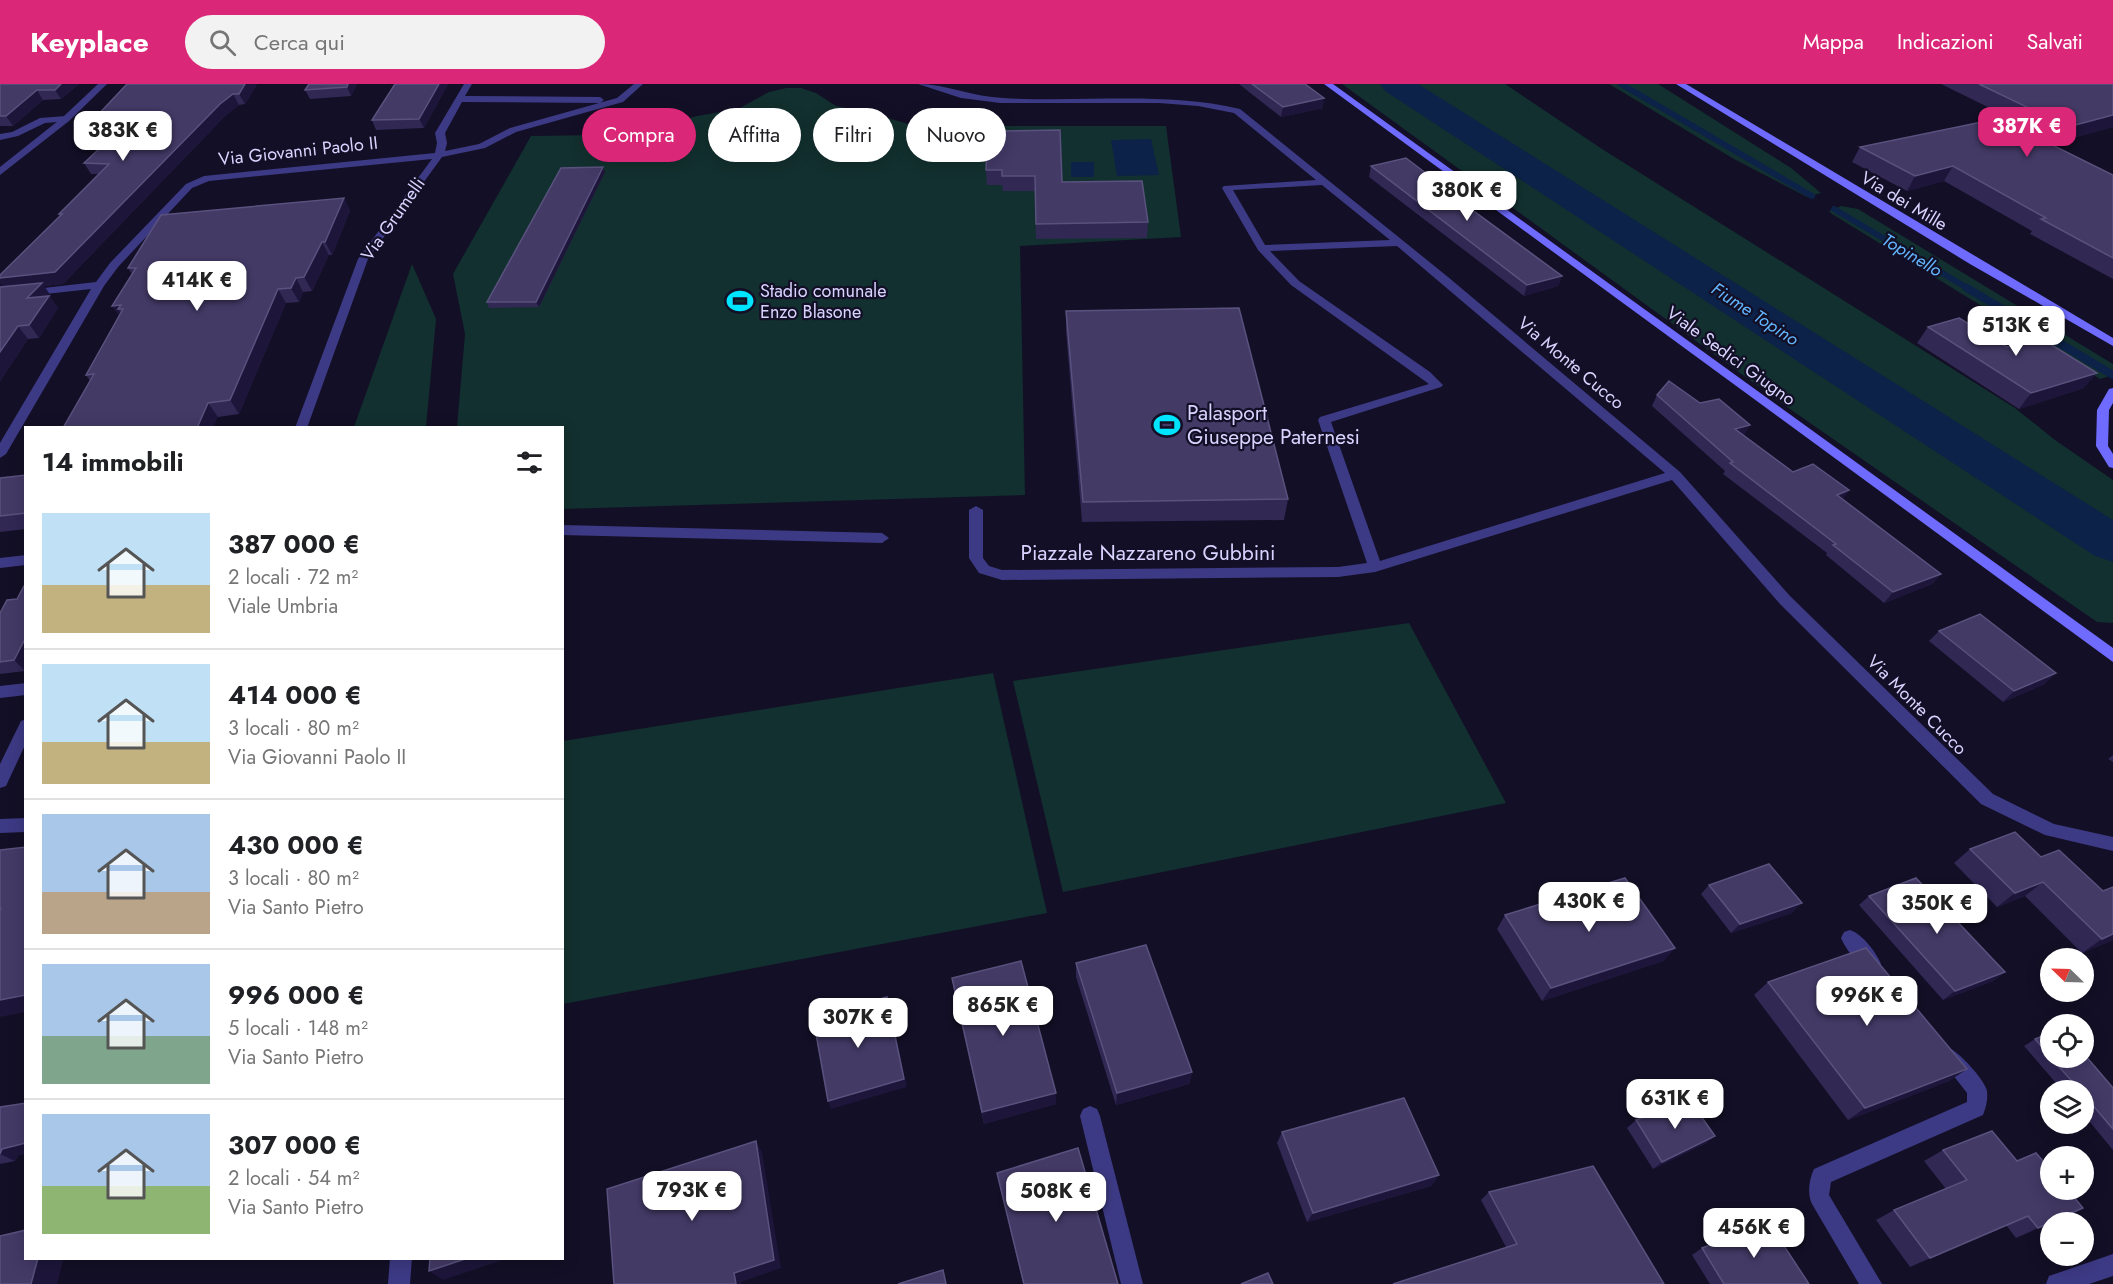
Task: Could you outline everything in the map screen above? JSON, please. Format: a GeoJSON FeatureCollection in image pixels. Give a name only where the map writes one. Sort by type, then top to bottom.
{"type":"FeatureCollection","features":[{"type":"Feature","properties":{"kind":"street"},"geometry":{"type":"LineString","coordinates":[[0,172],[66,119],[103,84]]}},
{"type":"Feature","properties":{"kind":"street","name":"Via Grumelli"},"geometry":{"type":"LineString","coordinates":[[302,426],[363,259],[439,155],[442,143],[440,134],[468,84]]}},
{"type":"Feature","properties":{"kind":"street"},"geometry":{"type":"LineString","coordinates":[[459,99],[620,100],[639,84]]}},
{"type":"Feature","properties":{"kind":"street","name":"Via Monte Cucco"},"geometry":{"type":"LineString","coordinates":[[922,84],[970,96],[1029,102],[1119,95],[1212,102],[1237,111],[1400,243],[1675,476],[1785,600],[1987,799],[2051,830],[2113,844]]}},
{"type":"Feature","properties":{"kind":"street","name":"Viale Sedici Giugno"},"geometry":{"type":"LineString","coordinates":[[1329,84],[2113,656]]}},
{"type":"Feature","properties":{"kind":"street","name":"Via dei Mille"},"geometry":{"type":"LineString","coordinates":[[1680,84],[2113,343]]}},
{"type":"Feature","properties":{"kind":"street","name":"Via Giovanni Paolo II"},"geometry":{"type":"LineString","coordinates":[[0,454],[99,285],[114,265],[189,186],[196,182],[220,176],[439,155],[482,146],[513,130],[620,100]]}},
{"type":"Feature","properties":{"kind":"street"},"geometry":{"type":"LineString","coordinates":[[0,137],[15,134],[43,120],[66,119]]}},
{"type":"Feature","properties":{"kind":"street"},"geometry":{"type":"LineString","coordinates":[[1325,182],[1227,188],[1262,248],[1295,283],[1426,374],[1437,385],[1324,420],[1375,567]]}},
{"type":"Feature","properties":{"kind":"street"},"geometry":{"type":"LineString","coordinates":[[1262,248],[1400,243]]}},
{"type":"Feature","properties":{"kind":"street"},"geometry":{"type":"LineString","coordinates":[[0,296],[99,285]]}},
{"type":"Feature","properties":{"kind":"street"},"geometry":{"type":"LineString","coordinates":[[2112,463],[2102,446],[2103,410],[2113,392]]}},
{"type":"Feature","properties":{"kind":"street","name":"Piazzale Nazzareno Gubbini"},"geometry":{"type":"LineString","coordinates":[[976,510],[976,558],[984,570],[1002,575],[1338,572],[1375,567],[1603,495],[1675,476]]}},
{"type":"Feature","properties":{"kind":"street"},"geometry":{"type":"LineString","coordinates":[[564,530],[882,538]]}},
{"type":"Feature","properties":{"kind":"street"},"geometry":{"type":"LineString","coordinates":[[0,562],[24,560]]}},
{"type":"Feature","properties":{"kind":"street"},"geometry":{"type":"LineString","coordinates":[[0,692],[24,689]]}},
{"type":"Feature","properties":{"kind":"street"},"geometry":{"type":"LineString","coordinates":[[0,781],[24,729]]}},
{"type":"Feature","properties":{"kind":"street"},"geometry":{"type":"LineString","coordinates":[[0,826],[24,825]]}},
{"type":"Feature","properties":{"kind":"street"},"geometry":{"type":"LineString","coordinates":[[1850,938],[1887,982]]}},
{"type":"Feature","properties":{"kind":"street"},"geometry":{"type":"LineString","coordinates":[[1871,1284],[1818,1197],[1821,1176],[1976,1108],[1977,1090],[1940,1046]]}},
{"type":"Feature","properties":{"kind":"street"},"geometry":{"type":"LineString","coordinates":[[1090,1116],[1132,1284]]}},
{"type":"Feature","properties":{"kind":"street"},"geometry":{"type":"LineString","coordinates":[[399,1284],[401,1260]]}},
{"type":"Feature","properties":{"kind":"street"},"geometry":{"type":"LineString","coordinates":[[2057,1284],[2113,1266]]}},
{"type":"Feature","properties":{"kind":"green space"},"geometry":{"type":"Polygon","coordinates":[[[1342,84],[1505,84],[1602,149],[2015,408],[2055,440],[2113,480],[2113,623],[2097,622],[1787,407],[1342,84]]]}},
{"type":"Feature","properties":{"kind":"green space"},"geometry":{"type":"Polygon","coordinates":[[[1609,84],[1658,84],[1791,168],[1821,193],[1807,197],[1734,159],[1609,84]]]}},
{"type":"Feature","properties":{"kind":"green space","name":"Stadio comunale Enzo Blasone"},"geometry":{"type":"Polygon","coordinates":[[[786,88],[801,88],[816,93],[836,106],[846,108],[813,108],[813,162],[894,162],[894,120],[906,124],[906,162],[1006,162],[1006,126],[1166,126],[1181,237],[1020,246],[1025,495],[564,509],[564,426],[457,426],[465,334],[453,274],[531,136],[582,135],[582,162],[696,162],[696,116],[708,114],[708,162],[801,162],[801,108],[740,108],[769,92],[786,88]]]}},
{"type":"Feature","properties":{"kind":"green space"},"geometry":{"type":"Polygon","coordinates":[[[1841,206],[1858,209],[2113,364],[2113,375],[2100,379],[1829,211],[1841,206]]]}},
{"type":"Feature","properties":{"kind":"green space"},"geometry":{"type":"Polygon","coordinates":[[[412,264],[436,319],[426,426],[354,426],[412,264]]]}},
{"type":"Feature","properties":{"kind":"green space"},"geometry":{"type":"Polygon","coordinates":[[[1409,623],[1506,803],[1063,892],[1013,681],[1409,623]]]}},
{"type":"Feature","properties":{"kind":"green space"},"geometry":{"type":"Polygon","coordinates":[[[993,673],[1047,913],[564,1004],[564,741],[993,673]]]}},
{"type":"Feature","properties":{"kind":"water"},"geometry":{"type":"Polygon","coordinates":[[[1151,139],[1159,175],[1117,176],[1111,140],[1151,139]]]}},
{"type":"Feature","properties":{"kind":"water"},"geometry":{"type":"Polygon","coordinates":[[[1071,162],[1094,162],[1094,177],[1071,177],[1071,162]]]}},
{"type":"Feature","properties":{"kind":"building"},"geometry":{"type":"Polygon","coordinates":[[[0,84],[61,84],[55,90],[37,90],[6,116],[0,116],[0,84]]]}},
{"type":"Feature","properties":{"kind":"building"},"geometry":{"type":"Polygon","coordinates":[[[127,84],[245,84],[239,94],[233,94],[220,104],[55,272],[0,278],[0,275],[109,164],[84,163],[115,134],[80,134],[127,84]]]}},
{"type":"Feature","properties":{"kind":"building"},"geometry":{"type":"Polygon","coordinates":[[[309,84],[348,84],[347,87],[305,90],[309,84]]]}},
{"type":"Feature","properties":{"kind":"building"},"geometry":{"type":"Polygon","coordinates":[[[395,84],[439,84],[419,119],[372,120],[395,84]]]}},
{"type":"Feature","properties":{"kind":"building"},"geometry":{"type":"Polygon","coordinates":[[[1252,84],[1305,84],[1324,98],[1283,107],[1252,84]]]}},
{"type":"Feature","properties":{"kind":"building"},"geometry":{"type":"Polygon","coordinates":[[[1979,84],[2113,84],[2113,115],[2034,136],[2113,175],[2113,258],[2041,219],[2046,218],[1953,166],[1915,176],[1860,147],[2035,111],[1979,84]]]}},
{"type":"Feature","properties":{"kind":"building"},"geometry":{"type":"Polygon","coordinates":[[[1060,130],[1062,182],[1142,181],[1148,222],[1036,224],[1035,176],[1002,176],[1002,170],[986,170],[986,162],[1006,162],[1006,131],[1060,130]]]}},
{"type":"Feature","properties":{"kind":"building"},"geometry":{"type":"Polygon","coordinates":[[[1406,158],[1431,177],[1429,178],[1562,276],[1527,285],[1371,166],[1406,158]]]}},
{"type":"Feature","properties":{"kind":"building"},"geometry":{"type":"Polygon","coordinates":[[[603,167],[536,302],[487,302],[561,168],[603,167]]]}},
{"type":"Feature","properties":{"kind":"building"},"geometry":{"type":"Polygon","coordinates":[[[344,198],[325,242],[322,242],[304,277],[296,278],[291,288],[278,289],[230,400],[208,403],[198,426],[64,426],[94,374],[86,375],[123,309],[118,309],[121,305],[112,306],[136,268],[128,268],[161,215],[344,198]]]}},
{"type":"Feature","properties":{"kind":"building"},"geometry":{"type":"Polygon","coordinates":[[[42,283],[27,298],[49,296],[29,325],[18,326],[0,352],[0,287],[42,283]]]}},
{"type":"Feature","properties":{"kind":"building","name":"Palasport Giuseppe Paternesi"},"geometry":{"type":"Polygon","coordinates":[[[1239,308],[1288,499],[1083,502],[1066,311],[1239,308]]]}},
{"type":"Feature","properties":{"kind":"building"},"geometry":{"type":"Polygon","coordinates":[[[1959,318],[2007,347],[2039,337],[2097,373],[2031,393],[1928,327],[1959,318]]]}},
{"type":"Feature","properties":{"kind":"building"},"geometry":{"type":"Polygon","coordinates":[[[1669,381],[1700,403],[1719,399],[1750,425],[1735,429],[1793,472],[1813,464],[1849,490],[1837,495],[1941,574],[1893,592],[1833,545],[1836,544],[1730,463],[1733,462],[1657,395],[1669,381]]]}},
{"type":"Feature","properties":{"kind":"building"},"geometry":{"type":"Polygon","coordinates":[[[24,475],[24,513],[0,516],[0,478],[24,475]]]}},
{"type":"Feature","properties":{"kind":"building"},"geometry":{"type":"Polygon","coordinates":[[[24,586],[24,641],[14,660],[0,662],[0,613],[7,600],[17,599],[24,586]]]}},
{"type":"Feature","properties":{"kind":"building"},"geometry":{"type":"Polygon","coordinates":[[[1980,614],[2056,673],[2014,691],[1939,631],[1980,614]]]}},
{"type":"Feature","properties":{"kind":"building"},"geometry":{"type":"Polygon","coordinates":[[[2015,832],[2041,857],[2059,850],[2103,891],[2113,887],[2113,934],[2102,939],[2043,882],[2015,893],[1970,849],[2015,832]]]}},
{"type":"Feature","properties":{"kind":"building"},"geometry":{"type":"Polygon","coordinates":[[[24,847],[24,995],[0,1000],[1,908],[0,850],[24,847]]]}},
{"type":"Feature","properties":{"kind":"building"},"geometry":{"type":"Polygon","coordinates":[[[1769,864],[1802,903],[1740,924],[1709,885],[1769,864]]]}},
{"type":"Feature","properties":{"kind":"building"},"geometry":{"type":"Polygon","coordinates":[[[1625,878],[1675,948],[1551,988],[1505,915],[1625,878]]]}},
{"type":"Feature","properties":{"kind":"building"},"geometry":{"type":"Polygon","coordinates":[[[1916,878],[2005,972],[1955,991],[1869,896],[1916,878]]]}},
{"type":"Feature","properties":{"kind":"building"},"geometry":{"type":"Polygon","coordinates":[[[1146,945],[1192,1072],[1117,1093],[1076,963],[1146,945]]]}},
{"type":"Feature","properties":{"kind":"building"},"geometry":{"type":"Polygon","coordinates":[[[1866,948],[1967,1069],[1865,1108],[1768,982],[1866,948]]]}},
{"type":"Feature","properties":{"kind":"building"},"geometry":{"type":"Polygon","coordinates":[[[1021,961],[1056,1093],[982,1112],[952,978],[1021,961]]]}},
{"type":"Feature","properties":{"kind":"building"},"geometry":{"type":"Polygon","coordinates":[[[887,997],[904,1079],[828,1101],[813,1017],[887,997]]]}},
{"type":"Feature","properties":{"kind":"building"},"geometry":{"type":"Polygon","coordinates":[[[2094,1066],[2113,1088],[2113,1129],[2094,1107],[2094,1080],[2071,1080],[2060,1068],[2094,1068],[2094,1066]]]}},
{"type":"Feature","properties":{"kind":"building"},"geometry":{"type":"Polygon","coordinates":[[[1404,1098],[1439,1175],[1313,1213],[1282,1132],[1404,1098]]]}},
{"type":"Feature","properties":{"kind":"building"},"geometry":{"type":"Polygon","coordinates":[[[1691,1102],[1715,1136],[1662,1162],[1636,1120],[1691,1102]]]}},
{"type":"Feature","properties":{"kind":"building"},"geometry":{"type":"Polygon","coordinates":[[[24,1103],[24,1144],[2,1149],[0,1154],[0,1107],[24,1103]]]}},
{"type":"Feature","properties":{"kind":"building"},"geometry":{"type":"Polygon","coordinates":[[[1992,1131],[2017,1161],[2036,1153],[2040,1158],[2040,1200],[2076,1200],[2083,1208],[2074,1212],[2040,1212],[2040,1227],[2038,1228],[2028,1216],[1930,1258],[1894,1210],[1967,1180],[1943,1150],[1992,1131]]]}},
{"type":"Feature","properties":{"kind":"building"},"geometry":{"type":"Polygon","coordinates":[[[756,1141],[774,1260],[734,1273],[736,1284],[614,1284],[607,1189],[756,1141]]]}},
{"type":"Feature","properties":{"kind":"building"},"geometry":{"type":"Polygon","coordinates":[[[1078,1148],[1118,1284],[1024,1284],[997,1173],[1078,1148]]]}},
{"type":"Feature","properties":{"kind":"building"},"geometry":{"type":"Polygon","coordinates":[[[1593,1166],[1664,1284],[1393,1284],[1517,1244],[1489,1192],[1593,1166]]]}},
{"type":"Feature","properties":{"kind":"building"},"geometry":{"type":"Polygon","coordinates":[[[1769,1223],[1809,1284],[1724,1284],[1702,1248],[1769,1223]]]}},
{"type":"Feature","properties":{"kind":"building"},"geometry":{"type":"Polygon","coordinates":[[[24,1230],[24,1260],[37,1260],[31,1284],[0,1284],[0,1236],[24,1230]]]}},
{"type":"Feature","properties":{"kind":"building"},"geometry":{"type":"Polygon","coordinates":[[[430,1260],[462,1260],[429,1271],[430,1260]]]}},
{"type":"Feature","properties":{"kind":"building"},"geometry":{"type":"Polygon","coordinates":[[[943,1270],[946,1284],[898,1284],[943,1270]]]}},
{"type":"Feature","properties":{"kind":"building"},"geometry":{"type":"Polygon","coordinates":[[[1268,1273],[1273,1284],[1241,1284],[1268,1273]]]}},
{"type":"Feature","properties":{"kind":"waterway","name":"Fiume Topino"},"geometry":{"type":"LineString","coordinates":[[1396,84],[2113,544]]}},
{"type":"Feature","properties":{"kind":"waterway","name":"Topinello"},"geometry":{"type":"LineString","coordinates":[[1621,84],[1812,196]]}},
{"type":"Feature","properties":{"kind":"waterway","name":"Topinello"},"geometry":{"type":"LineString","coordinates":[[1834,209],[1969,289]]}},
{"type":"Feature","properties":{"kind":"waterway","name":"Topinello"},"geometry":{"type":"LineString","coordinates":[[1967,288],[2113,375]]}},
{"type":"Feature","properties":{"kind":"place","name":"Stadio comunale Enzo Blasone"},"geometry":{"type":"Point","coordinates":[740,301]}},
{"type":"Feature","properties":{"kind":"place","name":"Palasport Giuseppe Paternesi"},"geometry":{"type":"Point","coordinates":[1167,425]}}]}
